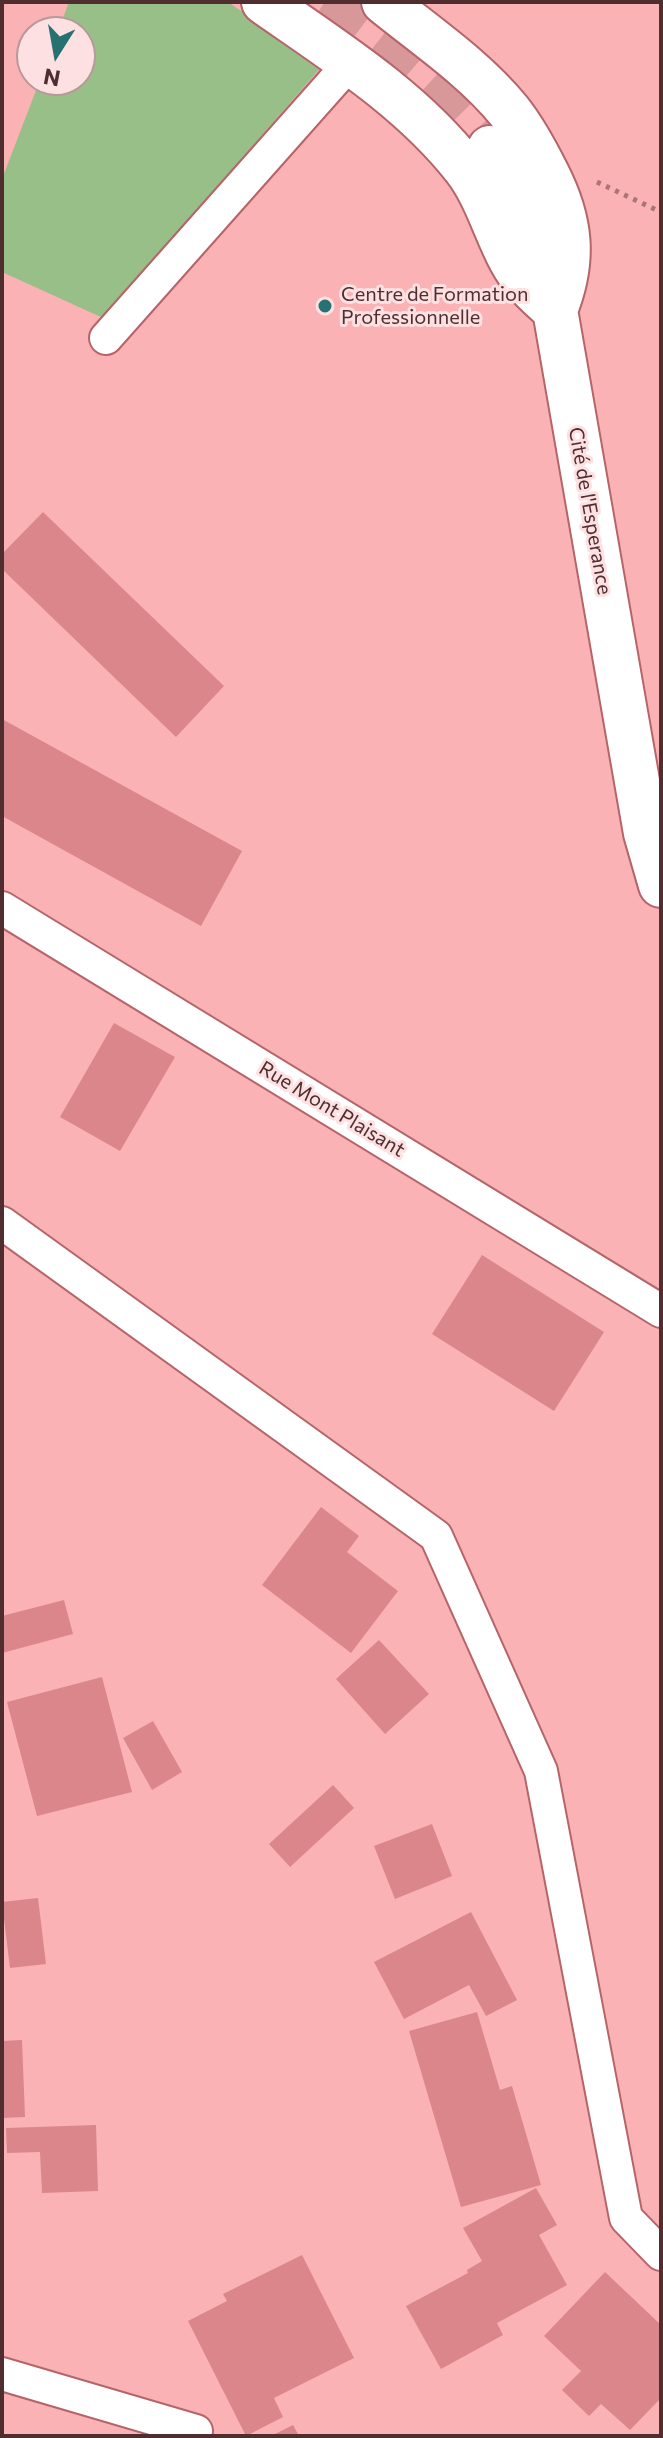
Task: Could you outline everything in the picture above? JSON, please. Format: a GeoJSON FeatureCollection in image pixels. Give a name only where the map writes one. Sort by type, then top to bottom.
{"type":"FeatureCollection","features":[{"type":"Feature","properties":{"kind":"main road"},"geometry":{"type":"LineString","coordinates":[[264,2],[350,63],[423,122],[468,171],[522,278],[555,310],[565,286],[569,261],[568,236],[554,186],[531,141],[480,80],[384,2]]}},
{"type":"Feature","properties":{"kind":"main road","name":"Cité de l'Esperance"},"geometry":{"type":"LineString","coordinates":[[490,148],[528,209],[538,235],[555,310],[646,833],[661,885]]}},
{"type":"Feature","properties":{"kind":"street"},"geometry":{"type":"LineString","coordinates":[[106,338],[350,63]]}},
{"type":"Feature","properties":{"kind":"street","name":"Rue Mont Plaisant"},"geometry":{"type":"LineString","coordinates":[[2,908],[661,1311]]}},
{"type":"Feature","properties":{"kind":"street"},"geometry":{"type":"LineString","coordinates":[[2,1223],[436,1536],[541,1771],[626,2218],[661,2254]]}},
{"type":"Feature","properties":{"kind":"street"},"geometry":{"type":"LineString","coordinates":[[2,2374],[196,2431]]}},
{"type":"Feature","properties":{"kind":"path"},"geometry":{"type":"LineString","coordinates":[[601,183],[661,212]]}},
{"type":"Feature","properties":{"kind":"green space"},"geometry":{"type":"Polygon","coordinates":[[[69,2],[228,2],[322,66],[103,318],[2,272],[2,179],[34,96],[96,96],[96,16],[64,16],[69,2]]]}},
{"type":"Feature","properties":{"kind":"building"},"geometry":{"type":"Polygon","coordinates":[[[43,512],[224,686],[176,737],[2,569],[2,554],[43,512]]]}},
{"type":"Feature","properties":{"kind":"building"},"geometry":{"type":"Polygon","coordinates":[[[2,719],[242,851],[201,926],[2,816],[2,719]]]}},
{"type":"Feature","properties":{"kind":"building"},"geometry":{"type":"Polygon","coordinates":[[[114,1023],[175,1057],[120,1151],[60,1117],[114,1023]]]}},
{"type":"Feature","properties":{"kind":"building"},"geometry":{"type":"Polygon","coordinates":[[[482,1255],[604,1332],[554,1411],[432,1334],[482,1255]]]}},
{"type":"Feature","properties":{"kind":"building"},"geometry":{"type":"Polygon","coordinates":[[[321,1507],[359,1536],[347,1552],[398,1591],[351,1653],[262,1585],[321,1507]]]}},
{"type":"Feature","properties":{"kind":"building"},"geometry":{"type":"Polygon","coordinates":[[[64,1600],[73,1634],[2,1653],[2,1616],[64,1600]]]}},
{"type":"Feature","properties":{"kind":"building"},"geometry":{"type":"Polygon","coordinates":[[[379,1640],[429,1694],[385,1734],[336,1679],[379,1640]]]}},
{"type":"Feature","properties":{"kind":"building"},"geometry":{"type":"Polygon","coordinates":[[[102,1677],[132,1792],[37,1816],[7,1702],[102,1677]]]}},
{"type":"Feature","properties":{"kind":"building"},"geometry":{"type":"Polygon","coordinates":[[[153,1721],[182,1772],[152,1790],[123,1738],[153,1721]]]}},
{"type":"Feature","properties":{"kind":"building"},"geometry":{"type":"Polygon","coordinates":[[[333,1785],[354,1808],[290,1867],[269,1844],[333,1785]]]}},
{"type":"Feature","properties":{"kind":"building"},"geometry":{"type":"Polygon","coordinates":[[[432,1824],[452,1876],[395,1899],[374,1846],[432,1824]]]}},
{"type":"Feature","properties":{"kind":"building"},"geometry":{"type":"Polygon","coordinates":[[[38,1898],[46,1964],[10,1968],[2,1902],[38,1898]]]}},
{"type":"Feature","properties":{"kind":"building"},"geometry":{"type":"Polygon","coordinates":[[[471,1912],[517,2000],[486,2016],[469,1985],[404,2019],[374,1962],[471,1912]]]}},
{"type":"Feature","properties":{"kind":"building"},"geometry":{"type":"Polygon","coordinates":[[[477,2012],[500,2090],[512,2086],[541,2185],[461,2207],[409,2031],[477,2012]]]}},
{"type":"Feature","properties":{"kind":"building"},"geometry":{"type":"Polygon","coordinates":[[[22,2040],[25,2117],[2,2118],[2,2041],[22,2040]]]}},
{"type":"Feature","properties":{"kind":"building"},"geometry":{"type":"Polygon","coordinates":[[[96,2125],[98,2191],[42,2193],[40,2152],[7,2153],[6,2128],[96,2125]]]}},
{"type":"Feature","properties":{"kind":"building"},"geometry":{"type":"Polygon","coordinates":[[[536,2188],[557,2225],[539,2235],[567,2285],[497,2323],[503,2335],[441,2369],[406,2306],[468,2273],[467,2270],[482,2261],[463,2228],[536,2188]]]}},
{"type":"Feature","properties":{"kind":"building"},"geometry":{"type":"Polygon","coordinates":[[[302,2255],[354,2358],[274,2398],[283,2417],[246,2436],[188,2321],[227,2301],[223,2294],[302,2255]]]}},
{"type":"Feature","properties":{"kind":"building"},"geometry":{"type":"Polygon","coordinates":[[[605,2272],[661,2325],[661,2398],[630,2430],[601,2404],[589,2416],[562,2390],[581,2371],[544,2336],[605,2272]]]}},
{"type":"Feature","properties":{"kind":"building"},"geometry":{"type":"Polygon","coordinates":[[[293,2425],[299,2436],[271,2436],[293,2425]]]}},
{"type":"Feature","properties":{"kind":"tunnel"},"geometry":{"type":"LineString","coordinates":[[325,2],[412,69],[490,148]]}},
{"type":"Feature","properties":{"kind":"place","name":"Centre de Formation Professionnelle"},"geometry":{"type":"Point","coordinates":[325,306]}}]}
